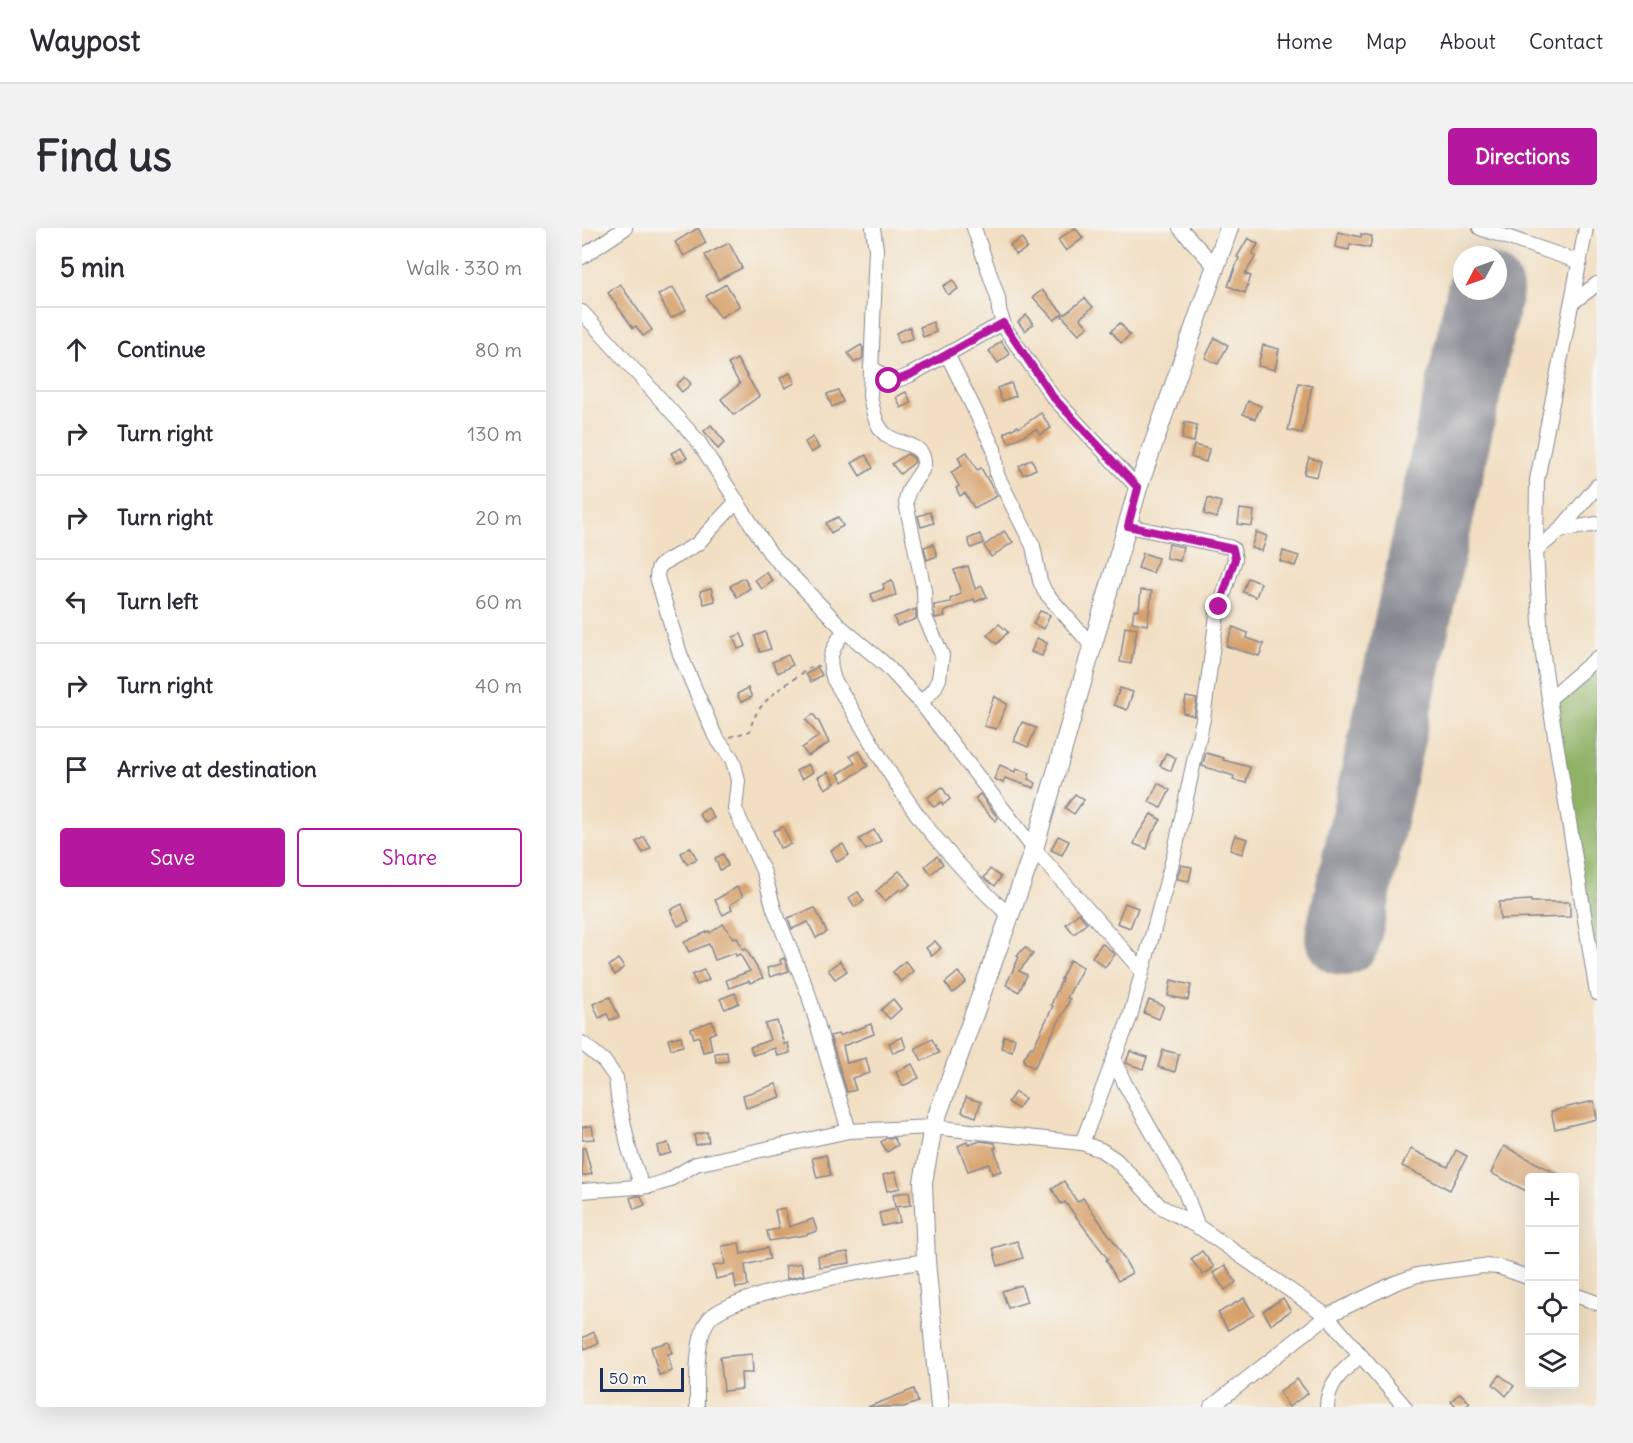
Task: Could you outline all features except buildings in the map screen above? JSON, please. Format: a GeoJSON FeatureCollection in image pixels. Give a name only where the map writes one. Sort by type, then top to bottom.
{"type":"FeatureCollection","features":[{"type":"Feature","properties":{"kind":"street"},"geometry":{"type":"LineString","coordinates":[[582,257],[625,228]]}},
{"type":"Feature","properties":{"kind":"street"},"geometry":{"type":"LineString","coordinates":[[873,228],[876,249],[870,396],[874,416],[888,436],[912,445],[921,453],[924,461],[923,468],[906,494],[906,503],[924,590],[925,617],[942,655],[942,667],[934,689],[921,703]]}},
{"type":"Feature","properties":{"kind":"street"},"geometry":{"type":"LineString","coordinates":[[974,228],[998,298],[1003,323],[1053,397],[1138,488]]}},
{"type":"Feature","properties":{"kind":"street"},"geometry":{"type":"LineString","coordinates":[[1180,228],[1216,267]]}},
{"type":"Feature","properties":{"kind":"street"},"geometry":{"type":"LineString","coordinates":[[940,1407],[926,1261],[923,1182],[933,1127],[1034,849],[1138,488],[1229,228]]}},
{"type":"Feature","properties":{"kind":"street"},"geometry":{"type":"LineString","coordinates":[[1480,228],[1580,262]]}},
{"type":"Feature","properties":{"kind":"street"},"geometry":{"type":"LineString","coordinates":[[1586,228],[1537,480],[1536,550],[1541,641],[1597,993]]}},
{"type":"Feature","properties":{"kind":"street"},"geometry":{"type":"LineString","coordinates":[[1573,302],[1597,284]]}},
{"type":"Feature","properties":{"kind":"street"},"geometry":{"type":"LineString","coordinates":[[582,312],[698,441],[770,553],[844,630],[886,665],[921,703],[1034,849],[1142,971]]}},
{"type":"Feature","properties":{"kind":"street"},"geometry":{"type":"LineString","coordinates":[[871,366],[884,379],[895,381],[1003,323]]}},
{"type":"Feature","properties":{"kind":"street"},"geometry":{"type":"LineString","coordinates":[[947,354],[994,449],[997,475],[1033,546],[1040,581],[1045,592],[1093,647]]}},
{"type":"Feature","properties":{"kind":"street"},"geometry":{"type":"LineString","coordinates":[[1536,550],[1560,530],[1597,486]]}},
{"type":"Feature","properties":{"kind":"street"},"geometry":{"type":"LineString","coordinates":[[737,501],[697,544],[662,564],[657,577],[680,654],[718,741],[732,759],[738,781],[735,809],[764,873],[774,909],[808,993],[849,1131]]}},
{"type":"Feature","properties":{"kind":"street"},"geometry":{"type":"LineString","coordinates":[[1560,530],[1597,524]]}},
{"type":"Feature","properties":{"kind":"street"},"geometry":{"type":"LineString","coordinates":[[1082,1143],[1130,1017],[1174,855],[1203,719],[1217,615],[1235,559],[1233,549],[1228,547],[1128,526]]}},
{"type":"Feature","properties":{"kind":"street"},"geometry":{"type":"LineString","coordinates":[[844,630],[830,657],[830,668],[834,680],[901,791],[924,823],[989,897],[1010,916]]}},
{"type":"Feature","properties":{"kind":"street"},"geometry":{"type":"LineString","coordinates":[[1549,699],[1597,658]]}},
{"type":"Feature","properties":{"kind":"street"},"geometry":{"type":"LineString","coordinates":[[582,1042],[604,1061],[616,1078],[626,1140],[642,1186]]}},
{"type":"Feature","properties":{"kind":"street"},"geometry":{"type":"LineString","coordinates":[[1114,1060],[1130,1094],[1184,1189],[1198,1227]]}},
{"type":"Feature","properties":{"kind":"street"},"geometry":{"type":"LineString","coordinates":[[582,1191],[642,1186],[667,1181],[696,1164],[849,1131],[933,1127],[1082,1143],[1109,1154],[1160,1206],[1198,1227],[1327,1316],[1405,1407]]}},
{"type":"Feature","properties":{"kind":"street"},"geometry":{"type":"LineString","coordinates":[[697,1407],[700,1337],[709,1318],[723,1307],[856,1272],[926,1261]]}},
{"type":"Feature","properties":{"kind":"street"},"geometry":{"type":"LineString","coordinates":[[1211,1407],[1327,1316],[1395,1283],[1417,1275],[1483,1266],[1499,1267],[1525,1276]]}},
{"type":"Feature","properties":{"kind":"street"},"geometry":{"type":"LineString","coordinates":[[1579,1296],[1597,1303]]}},
{"type":"Feature","properties":{"kind":"street"},"geometry":{"type":"LineString","coordinates":[[1327,1407],[1333,1383],[1342,1371],[1360,1356]]}},
{"type":"Feature","properties":{"kind":"path"},"geometry":{"type":"LineString","coordinates":[[718,741],[750,730],[768,698],[812,666],[830,668]]}},
{"type":"Feature","properties":{"kind":"green space"},"geometry":{"type":"Polygon","coordinates":[[[1597,661],[1597,982],[1549,702],[1597,661]]]}},
{"type":"Feature","properties":{"kind":"runway"},"geometry":{"type":"LineString","coordinates":[[1343,937],[1483,300]]}},
{"type":"Feature","properties":{"kind":"route"},"geometry":{"type":"LineString","coordinates":[[889,381],[910,375],[1003,323],[1053,397],[1138,488],[1128,526],[1233,549],[1235,559],[1219,607]]}}]}
